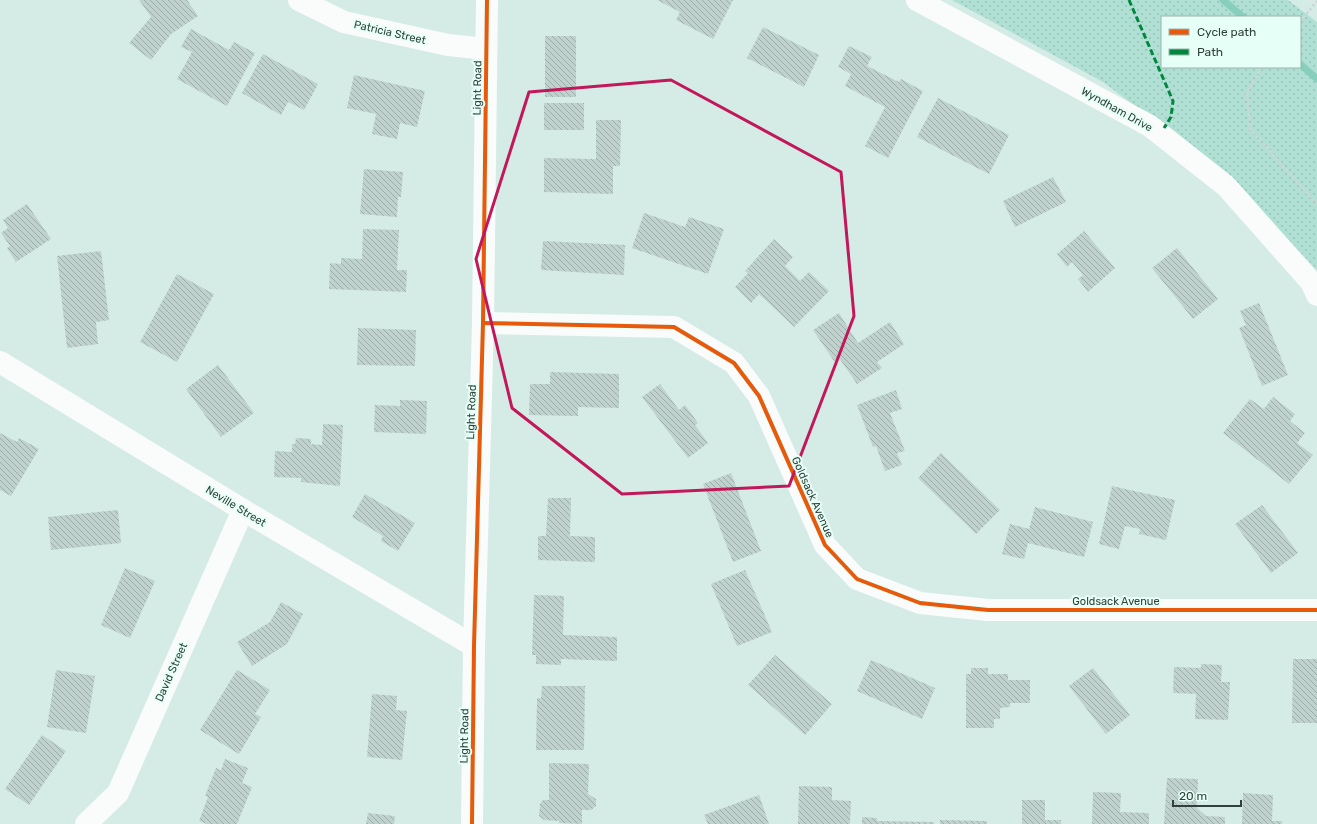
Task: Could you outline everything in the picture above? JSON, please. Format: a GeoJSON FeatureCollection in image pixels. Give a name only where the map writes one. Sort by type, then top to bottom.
{"type":"FeatureCollection","features":[{"type":"Feature","properties":{"kind":"street","name":"Patricia Street"},"geometry":{"type":"LineString","coordinates":[[299,0],[344,22],[448,45],[486,49]]}},
{"type":"Feature","properties":{"kind":"street","name":"Light Road"},"geometry":{"type":"LineString","coordinates":[[472,824],[474,646],[483,323],[486,49],[488,0]]}},
{"type":"Feature","properties":{"kind":"street","name":"Wyndham Drive"},"geometry":{"type":"LineString","coordinates":[[917,0],[1150,126],[1226,186],[1311,282],[1317,294]]}},
{"type":"Feature","properties":{"kind":"street","name":"Goldsack Avenue"},"geometry":{"type":"LineString","coordinates":[[483,323],[674,327],[734,363],[759,396],[825,545],[857,579],[920,603],[988,610],[1317,610]]}},
{"type":"Feature","properties":{"kind":"street","name":"Neville Street"},"geometry":{"type":"LineString","coordinates":[[0,362],[242,510],[474,646]]}},
{"type":"Feature","properties":{"kind":"street","name":"David Street"},"geometry":{"type":"LineString","coordinates":[[86,824],[118,793],[242,510]]}},
{"type":"Feature","properties":{"kind":"path"},"geometry":{"type":"LineString","coordinates":[[1301,21],[1317,1]]}},
{"type":"Feature","properties":{"kind":"path"},"geometry":{"type":"LineString","coordinates":[[1261,68],[1247,92],[1250,128],[1317,204]]}},
{"type":"Feature","properties":{"kind":"highlighted area"},"geometry":{"type":"Polygon","coordinates":[[[671,80],[841,172],[854,316],[789,486],[622,494],[512,408],[476,259],[529,92],[671,80]]]}},
{"type":"Feature","properties":{"kind":"green space"},"geometry":{"type":"Polygon","coordinates":[[[952,0],[1288,0],[1317,22],[1317,270],[1228,176],[1103,82],[952,0]]]}},
{"type":"Feature","properties":{"kind":"building"},"geometry":{"type":"Polygon","coordinates":[[[139,0],[187,0],[198,16],[171,34],[151,60],[129,43],[151,17],[139,0]]]}},
{"type":"Feature","properties":{"kind":"building"},"geometry":{"type":"Polygon","coordinates":[[[657,0],[733,0],[713,39],[676,20],[680,12],[657,0]]]}},
{"type":"Feature","properties":{"kind":"building"},"geometry":{"type":"Polygon","coordinates":[[[763,27],[819,55],[804,87],[747,58],[763,27]]]}},
{"type":"Feature","properties":{"kind":"building"},"geometry":{"type":"Polygon","coordinates":[[[191,29],[229,50],[234,42],[255,53],[227,106],[177,79],[192,52],[181,47],[191,29]]]}},
{"type":"Feature","properties":{"kind":"building"},"geometry":{"type":"Polygon","coordinates":[[[545,36],[576,36],[576,97],[545,97],[545,36]]]}},
{"type":"Feature","properties":{"kind":"building"},"geometry":{"type":"Polygon","coordinates":[[[849,46],[872,57],[867,66],[899,82],[901,79],[923,91],[888,158],[865,146],[885,107],[845,86],[851,74],[838,67],[849,46]]]}},
{"type":"Feature","properties":{"kind":"building"},"geometry":{"type":"Polygon","coordinates":[[[263,54],[318,84],[304,110],[288,102],[281,115],[242,93],[263,54]]]}},
{"type":"Feature","properties":{"kind":"building"},"geometry":{"type":"Polygon","coordinates":[[[354,75],[425,91],[417,127],[400,123],[397,139],[372,134],[376,114],[347,108],[354,75]]]}},
{"type":"Feature","properties":{"kind":"building"},"geometry":{"type":"Polygon","coordinates":[[[938,98],[1009,135],[989,174],[917,137],[938,98]]]}},
{"type":"Feature","properties":{"kind":"building"},"geometry":{"type":"Polygon","coordinates":[[[544,103],[584,103],[584,130],[544,130],[544,103]]]}},
{"type":"Feature","properties":{"kind":"building"},"geometry":{"type":"Polygon","coordinates":[[[596,120],[621,120],[620,166],[613,166],[613,194],[544,192],[544,158],[596,159],[596,120]]]}},
{"type":"Feature","properties":{"kind":"building"},"geometry":{"type":"Polygon","coordinates":[[[364,169],[403,172],[401,197],[398,197],[397,217],[360,214],[364,169]]]}},
{"type":"Feature","properties":{"kind":"building"},"geometry":{"type":"Polygon","coordinates":[[[1053,177],[1066,202],[1015,227],[1003,201],[1053,177]]]}},
{"type":"Feature","properties":{"kind":"building"},"geometry":{"type":"Polygon","coordinates":[[[27,204],[51,239],[16,262],[7,248],[10,246],[1,233],[8,228],[3,220],[27,204]]]}},
{"type":"Feature","properties":{"kind":"building"},"geometry":{"type":"Polygon","coordinates":[[[644,213],[685,227],[689,217],[724,229],[708,274],[632,248],[644,213]]]}},
{"type":"Feature","properties":{"kind":"building"},"geometry":{"type":"Polygon","coordinates":[[[363,229],[399,230],[397,270],[407,270],[406,292],[329,289],[330,263],[341,264],[341,258],[362,259],[363,229]]]}},
{"type":"Feature","properties":{"kind":"building"},"geometry":{"type":"Polygon","coordinates":[[[1084,231],[1115,268],[1088,292],[1078,279],[1083,275],[1072,262],[1067,267],[1057,254],[1084,231]]]}},
{"type":"Feature","properties":{"kind":"building"},"geometry":{"type":"Polygon","coordinates":[[[774,239],[793,257],[785,266],[800,281],[809,272],[829,291],[794,327],[759,294],[751,303],[735,287],[748,273],[745,271],[774,239]]]}},
{"type":"Feature","properties":{"kind":"building"},"geometry":{"type":"Polygon","coordinates":[[[543,241],[625,245],[624,275],[541,270],[543,241]]]}},
{"type":"Feature","properties":{"kind":"building"},"geometry":{"type":"Polygon","coordinates":[[[1177,248],[1218,299],[1193,319],[1152,268],[1177,248]]]}},
{"type":"Feature","properties":{"kind":"building"},"geometry":{"type":"Polygon","coordinates":[[[101,251],[109,320],[96,322],[98,344],[67,348],[57,256],[101,251]]]}},
{"type":"Feature","properties":{"kind":"building"},"geometry":{"type":"Polygon","coordinates":[[[177,274],[214,294],[177,362],[140,342],[177,274]]]}},
{"type":"Feature","properties":{"kind":"building"},"geometry":{"type":"Polygon","coordinates":[[[1259,303],[1288,375],[1262,386],[1239,328],[1246,325],[1240,311],[1259,303]]]}},
{"type":"Feature","properties":{"kind":"building"},"geometry":{"type":"Polygon","coordinates":[[[839,313],[858,343],[890,322],[904,344],[877,362],[882,368],[857,384],[839,358],[834,361],[813,330],[839,313]]]}},
{"type":"Feature","properties":{"kind":"building"},"geometry":{"type":"Polygon","coordinates":[[[358,328],[416,330],[415,366],[357,365],[358,328]]]}},
{"type":"Feature","properties":{"kind":"building"},"geometry":{"type":"Polygon","coordinates":[[[218,365],[254,413],[221,437],[186,389],[218,365]]]}},
{"type":"Feature","properties":{"kind":"building"},"geometry":{"type":"Polygon","coordinates":[[[550,372],[619,374],[619,408],[578,407],[578,416],[529,415],[530,384],[550,384],[550,372]]]}},
{"type":"Feature","properties":{"kind":"building"},"geometry":{"type":"Polygon","coordinates":[[[660,384],[679,410],[685,405],[698,423],[695,425],[708,443],[688,458],[642,397],[660,384]]]}},
{"type":"Feature","properties":{"kind":"building"},"geometry":{"type":"Polygon","coordinates":[[[896,390],[902,409],[890,413],[905,451],[897,453],[902,465],[885,471],[876,446],[873,447],[857,405],[896,390]]]}},
{"type":"Feature","properties":{"kind":"building"},"geometry":{"type":"Polygon","coordinates":[[[1273,397],[1295,414],[1290,421],[1305,433],[1297,443],[1313,455],[1289,484],[1223,433],[1250,399],[1264,409],[1273,397]]]}},
{"type":"Feature","properties":{"kind":"building"},"geometry":{"type":"Polygon","coordinates":[[[400,400],[427,401],[426,434],[374,432],[375,405],[400,406],[400,400]]]}},
{"type":"Feature","properties":{"kind":"building"},"geometry":{"type":"Polygon","coordinates":[[[323,424],[343,425],[340,486],[301,482],[301,478],[274,477],[275,451],[292,452],[292,444],[295,444],[296,438],[311,439],[311,444],[322,445],[323,424]]]}},
{"type":"Feature","properties":{"kind":"building"},"geometry":{"type":"Polygon","coordinates":[[[0,433],[17,442],[19,438],[39,449],[11,496],[0,490],[0,433]]]}},
{"type":"Feature","properties":{"kind":"building"},"geometry":{"type":"Polygon","coordinates":[[[941,453],[1000,510],[976,534],[918,478],[941,453]]]}},
{"type":"Feature","properties":{"kind":"building"},"geometry":{"type":"Polygon","coordinates":[[[731,473],[761,551],[733,562],[703,484],[731,473]]]}},
{"type":"Feature","properties":{"kind":"building"},"geometry":{"type":"Polygon","coordinates":[[[1112,486],[1175,500],[1166,540],[1139,534],[1140,529],[1125,526],[1119,549],[1099,544],[1112,486]]]}},
{"type":"Feature","properties":{"kind":"building"},"geometry":{"type":"Polygon","coordinates":[[[365,494],[415,523],[398,551],[381,541],[383,536],[352,517],[365,494]]]}},
{"type":"Feature","properties":{"kind":"building"},"geometry":{"type":"Polygon","coordinates":[[[548,498],[571,498],[570,536],[595,537],[595,562],[538,560],[538,536],[546,536],[548,498]]]}},
{"type":"Feature","properties":{"kind":"building"},"geometry":{"type":"Polygon","coordinates":[[[1262,505],[1298,553],[1271,573],[1235,524],[1262,505]]]}},
{"type":"Feature","properties":{"kind":"building"},"geometry":{"type":"Polygon","coordinates":[[[1035,507],[1093,522],[1084,557],[1028,543],[1024,559],[1002,554],[1010,524],[1029,529],[1035,507]]]}},
{"type":"Feature","properties":{"kind":"building"},"geometry":{"type":"Polygon","coordinates":[[[118,510],[121,543],[51,550],[48,517],[118,510]]]}},
{"type":"Feature","properties":{"kind":"building"},"geometry":{"type":"Polygon","coordinates":[[[125,568],[155,581],[130,638],[101,625],[125,568]]]}},
{"type":"Feature","properties":{"kind":"building"},"geometry":{"type":"Polygon","coordinates":[[[745,570],[772,632],[737,646],[711,584],[745,570]]]}},
{"type":"Feature","properties":{"kind":"building"},"geometry":{"type":"Polygon","coordinates":[[[534,595],[564,596],[563,635],[617,637],[617,661],[561,659],[561,665],[536,664],[536,655],[532,655],[534,595]]]}},
{"type":"Feature","properties":{"kind":"building"},"geometry":{"type":"Polygon","coordinates":[[[281,602],[303,614],[287,644],[252,666],[237,642],[270,622],[281,602]]]}},
{"type":"Feature","properties":{"kind":"building"},"geometry":{"type":"Polygon","coordinates":[[[775,655],[832,704],[805,735],[748,685],[775,655]]]}},
{"type":"Feature","properties":{"kind":"building"},"geometry":{"type":"Polygon","coordinates":[[[1293,659],[1317,659],[1317,723],[1292,723],[1293,659]]]}},
{"type":"Feature","properties":{"kind":"building"},"geometry":{"type":"Polygon","coordinates":[[[871,660],[935,688],[922,719],[857,691],[871,660]]]}},
{"type":"Feature","properties":{"kind":"building"},"geometry":{"type":"Polygon","coordinates":[[[1201,664],[1222,665],[1221,682],[1230,682],[1228,720],[1195,719],[1196,694],[1173,693],[1174,667],[1201,668],[1201,664]]]}},
{"type":"Feature","properties":{"kind":"building"},"geometry":{"type":"Polygon","coordinates":[[[971,668],[988,668],[988,674],[1008,674],[1008,680],[1030,680],[1030,703],[1010,703],[1010,707],[1000,708],[1000,719],[994,719],[994,728],[966,728],[966,674],[971,674],[971,668]]]}},
{"type":"Feature","properties":{"kind":"building"},"geometry":{"type":"Polygon","coordinates":[[[1093,668],[1130,715],[1106,734],[1069,686],[1093,668]]]}},
{"type":"Feature","properties":{"kind":"building"},"geometry":{"type":"Polygon","coordinates":[[[56,670],[95,676],[86,733],[47,727],[56,670]]]}},
{"type":"Feature","properties":{"kind":"building"},"geometry":{"type":"Polygon","coordinates":[[[237,670],[270,690],[255,714],[261,717],[239,754],[200,730],[237,670]]]}},
{"type":"Feature","properties":{"kind":"building"},"geometry":{"type":"Polygon","coordinates":[[[542,686],[585,686],[584,750],[536,750],[537,698],[541,698],[542,686]]]}},
{"type":"Feature","properties":{"kind":"building"},"geometry":{"type":"Polygon","coordinates":[[[372,694],[397,696],[396,710],[407,711],[402,760],[367,757],[372,694]]]}},
{"type":"Feature","properties":{"kind":"building"},"geometry":{"type":"Polygon","coordinates":[[[42,735],[66,751],[29,805],[5,789],[42,735]]]}},
{"type":"Feature","properties":{"kind":"building"},"geometry":{"type":"Polygon","coordinates":[[[225,759],[248,768],[242,783],[252,787],[237,824],[207,824],[199,821],[208,797],[205,796],[216,768],[221,770],[225,759]]]}},
{"type":"Feature","properties":{"kind":"building"},"geometry":{"type":"Polygon","coordinates":[[[549,763],[589,764],[588,794],[596,799],[596,806],[591,810],[582,810],[582,824],[559,823],[559,821],[544,820],[539,816],[540,804],[543,800],[549,800],[549,763]]]}},
{"type":"Feature","properties":{"kind":"building"},"geometry":{"type":"Polygon","coordinates":[[[1167,778],[1198,779],[1197,808],[1206,816],[1225,817],[1225,824],[1164,824],[1167,778]]]}},
{"type":"Feature","properties":{"kind":"building"},"geometry":{"type":"Polygon","coordinates":[[[799,786],[832,787],[832,800],[851,801],[850,824],[798,824],[799,786]]]}},
{"type":"Feature","properties":{"kind":"building"},"geometry":{"type":"Polygon","coordinates":[[[1093,792],[1121,793],[1120,812],[1149,813],[1149,824],[1092,824],[1093,792]]]}},
{"type":"Feature","properties":{"kind":"building"},"geometry":{"type":"Polygon","coordinates":[[[1243,793],[1273,795],[1272,821],[1282,821],[1282,824],[1242,824],[1243,793]]]}},
{"type":"Feature","properties":{"kind":"building"},"geometry":{"type":"Polygon","coordinates":[[[759,795],[769,824],[708,824],[704,815],[759,795]]]}},
{"type":"Feature","properties":{"kind":"building"},"geometry":{"type":"Polygon","coordinates":[[[1022,800],[1045,800],[1045,820],[1061,820],[1061,824],[1022,824],[1022,800]]]}},
{"type":"Feature","properties":{"kind":"building"},"geometry":{"type":"Polygon","coordinates":[[[368,813],[395,816],[394,824],[366,824],[368,813]]]}},
{"type":"Feature","properties":{"kind":"building"},"geometry":{"type":"Polygon","coordinates":[[[862,817],[877,818],[877,821],[934,822],[934,824],[862,824],[862,817]]]}},
{"type":"Feature","properties":{"kind":"building"},"geometry":{"type":"Polygon","coordinates":[[[940,820],[987,821],[987,824],[940,824],[940,820]]]}},
{"type":"Feature","properties":{"kind":"waterway"},"geometry":{"type":"LineString","coordinates":[[1223,0],[1242,16]]}},
{"type":"Feature","properties":{"kind":"waterway"},"geometry":{"type":"LineString","coordinates":[[1301,65],[1317,79]]}},
{"type":"Feature","properties":{"kind":"marked path"},"geometry":{"type":"LineString","coordinates":[[1129,0],[1173,101],[1171,117],[1164,128]]}},
{"type":"Feature","properties":{"kind":"cycle path"},"geometry":{"type":"LineString","coordinates":[[472,824],[474,646],[483,323],[487,0]]}},
{"type":"Feature","properties":{"kind":"cycle path"},"geometry":{"type":"LineString","coordinates":[[483,323],[674,327],[734,363],[759,396],[825,545],[857,579],[920,603],[988,610],[1317,610]]}}]}
